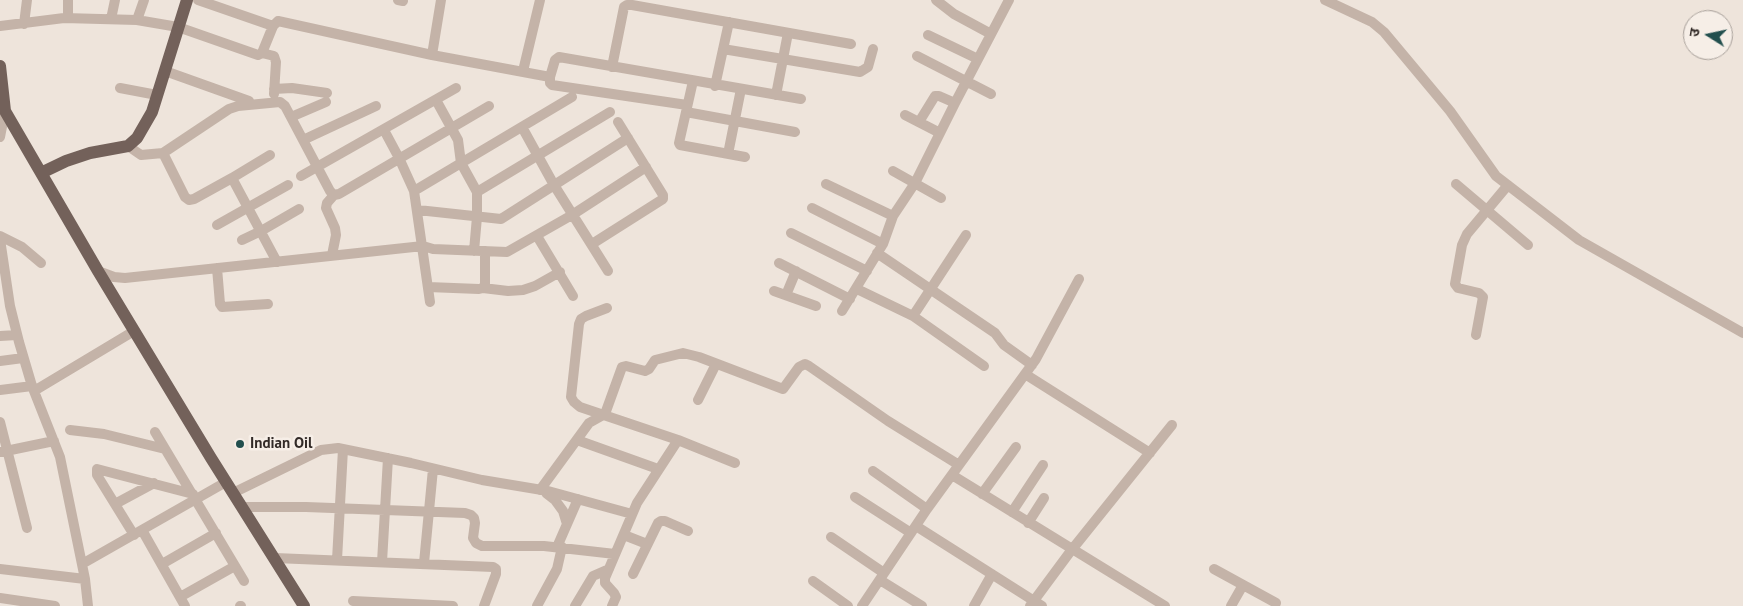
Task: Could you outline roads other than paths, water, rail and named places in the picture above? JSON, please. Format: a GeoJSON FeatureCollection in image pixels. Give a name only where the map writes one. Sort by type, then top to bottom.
{"type":"FeatureCollection","features":[{"type":"Feature","properties":{"kind":"main road"},"geometry":{"type":"LineString","coordinates":[[40,173],[90,153],[128,146],[137,138],[152,112],[187,0]]}},
{"type":"Feature","properties":{"kind":"main road"},"geometry":{"type":"LineString","coordinates":[[0,73],[5,111],[40,173],[134,331],[304,606]]}},
{"type":"Feature","properties":{"kind":"street"},"geometry":{"type":"LineString","coordinates":[[24,24],[26,0]]}},
{"type":"Feature","properties":{"kind":"street"},"geometry":{"type":"LineString","coordinates":[[68,0],[68,18]]}},
{"type":"Feature","properties":{"kind":"street"},"geometry":{"type":"LineString","coordinates":[[111,19],[115,0]]}},
{"type":"Feature","properties":{"kind":"street"},"geometry":{"type":"LineString","coordinates":[[137,20],[144,0]]}},
{"type":"Feature","properties":{"kind":"street"},"geometry":{"type":"LineString","coordinates":[[198,0],[222,4],[273,26]]}},
{"type":"Feature","properties":{"kind":"street"},"geometry":{"type":"LineString","coordinates":[[432,55],[441,0]]}},
{"type":"Feature","properties":{"kind":"street"},"geometry":{"type":"LineString","coordinates":[[523,71],[540,0]]}},
{"type":"Feature","properties":{"kind":"street"},"geometry":{"type":"LineString","coordinates":[[936,0],[954,14],[991,34]]}},
{"type":"Feature","properties":{"kind":"street"},"geometry":{"type":"LineString","coordinates":[[842,311],[880,248],[893,216],[915,183],[1009,0]]}},
{"type":"Feature","properties":{"kind":"street"},"geometry":{"type":"LineString","coordinates":[[1325,0],[1372,22],[1384,32],[1450,111],[1496,176],[1579,240],[1743,333]]}},
{"type":"Feature","properties":{"kind":"street"},"geometry":{"type":"LineString","coordinates":[[612,67],[624,7],[627,5],[851,44]]}},
{"type":"Feature","properties":{"kind":"street"},"geometry":{"type":"LineString","coordinates":[[0,26],[68,18],[137,20],[178,27],[246,52],[274,56],[276,62],[274,92],[292,88],[326,97],[291,117]]}},
{"type":"Feature","properties":{"kind":"street"},"geometry":{"type":"LineString","coordinates":[[262,53],[273,26],[278,22],[432,55],[550,77]]}},
{"type":"Feature","properties":{"kind":"street"},"geometry":{"type":"LineString","coordinates":[[715,86],[729,22]]}},
{"type":"Feature","properties":{"kind":"street"},"geometry":{"type":"LineString","coordinates":[[776,95],[788,33]]}},
{"type":"Feature","properties":{"kind":"street"},"geometry":{"type":"LineString","coordinates":[[928,35],[978,59]]}},
{"type":"Feature","properties":{"kind":"street"},"geometry":{"type":"LineString","coordinates":[[723,49],[860,72],[868,67],[873,49]]}},
{"type":"Feature","properties":{"kind":"street"},"geometry":{"type":"LineString","coordinates":[[917,56],[990,94]]}},
{"type":"Feature","properties":{"kind":"street"},"geometry":{"type":"LineString","coordinates":[[795,132],[735,121],[687,108],[552,85],[550,77],[555,60],[559,57],[801,100]]}},
{"type":"Feature","properties":{"kind":"street"},"geometry":{"type":"LineString","coordinates":[[165,71],[249,101]]}},
{"type":"Feature","properties":{"kind":"street"},"geometry":{"type":"LineString","coordinates":[[693,81],[679,142],[680,145],[745,157]]}},
{"type":"Feature","properties":{"kind":"street"},"geometry":{"type":"LineString","coordinates":[[120,88],[157,95]]}},
{"type":"Feature","properties":{"kind":"street"},"geometry":{"type":"LineString","coordinates":[[301,176],[456,88]]}},
{"type":"Feature","properties":{"kind":"street"},"geometry":{"type":"LineString","coordinates":[[728,154],[741,89]]}},
{"type":"Feature","properties":{"kind":"street"},"geometry":{"type":"LineString","coordinates":[[919,122],[935,96],[955,103]]}},
{"type":"Feature","properties":{"kind":"street"},"geometry":{"type":"LineString","coordinates":[[414,191],[572,97]]}},
{"type":"Feature","properties":{"kind":"street"},"geometry":{"type":"LineString","coordinates":[[436,100],[453,128],[460,146],[461,163],[478,192],[479,251],[485,284],[483,288]]}},
{"type":"Feature","properties":{"kind":"street"},"geometry":{"type":"LineString","coordinates":[[128,146],[141,155],[163,153],[229,109],[238,106],[280,102],[285,106],[334,195]]}},
{"type":"Feature","properties":{"kind":"street"},"geometry":{"type":"LineString","coordinates":[[303,140],[376,106]]}},
{"type":"Feature","properties":{"kind":"street"},"geometry":{"type":"LineString","coordinates":[[332,256],[336,236],[335,228],[326,208],[327,203],[334,195],[339,194],[489,106]]}},
{"type":"Feature","properties":{"kind":"street"},"geometry":{"type":"LineString","coordinates":[[0,137],[5,111]]}},
{"type":"Feature","properties":{"kind":"street"},"geometry":{"type":"LineString","coordinates":[[478,192],[610,112]]}},
{"type":"Feature","properties":{"kind":"street"},"geometry":{"type":"LineString","coordinates":[[905,115],[940,133]]}},
{"type":"Feature","properties":{"kind":"street"},"geometry":{"type":"LineString","coordinates":[[592,244],[663,198],[663,195],[618,122]]}},
{"type":"Feature","properties":{"kind":"street"},"geometry":{"type":"LineString","coordinates":[[522,127],[554,185],[608,271]]}},
{"type":"Feature","properties":{"kind":"street"},"geometry":{"type":"LineString","coordinates":[[384,130],[414,191],[430,302]]}},
{"type":"Feature","properties":{"kind":"street"},"geometry":{"type":"LineString","coordinates":[[418,210],[501,219],[628,138]]}},
{"type":"Feature","properties":{"kind":"street"},"geometry":{"type":"LineString","coordinates":[[163,153],[185,198],[189,200],[232,178],[270,155]]}},
{"type":"Feature","properties":{"kind":"street"},"geometry":{"type":"LineString","coordinates":[[98,271],[114,277],[126,278],[423,246],[433,249],[507,252],[572,215],[646,167]]}},
{"type":"Feature","properties":{"kind":"street"},"geometry":{"type":"LineString","coordinates":[[893,171],[941,198]]}},
{"type":"Feature","properties":{"kind":"street"},"geometry":{"type":"LineString","coordinates":[[232,178],[277,262]]}},
{"type":"Feature","properties":{"kind":"street"},"geometry":{"type":"LineString","coordinates":[[217,225],[288,184]]}},
{"type":"Feature","properties":{"kind":"street"},"geometry":{"type":"LineString","coordinates":[[826,184],[893,216]]}},
{"type":"Feature","properties":{"kind":"street"},"geometry":{"type":"LineString","coordinates":[[1456,184],[1528,245]]}},
{"type":"Feature","properties":{"kind":"street"},"geometry":{"type":"LineString","coordinates":[[1476,335],[1483,298],[1479,293],[1458,288],[1455,282],[1464,240],[1486,210],[1508,185]]}},
{"type":"Feature","properties":{"kind":"street"},"geometry":{"type":"LineString","coordinates":[[812,208],[880,248],[931,288],[995,332],[1004,345],[1032,365]]}},
{"type":"Feature","properties":{"kind":"street"},"geometry":{"type":"LineString","coordinates":[[242,240],[299,209]]}},
{"type":"Feature","properties":{"kind":"street"},"geometry":{"type":"LineString","coordinates":[[791,233],[867,271]]}},
{"type":"Feature","properties":{"kind":"street"},"geometry":{"type":"LineString","coordinates":[[913,316],[966,235]]}},
{"type":"Feature","properties":{"kind":"street"},"geometry":{"type":"LineString","coordinates":[[537,236],[574,296]]}},
{"type":"Feature","properties":{"kind":"street"},"geometry":{"type":"LineString","coordinates":[[41,263],[22,247],[0,243],[5,306],[17,335],[33,388],[54,441],[64,476],[85,579],[88,606]]}},
{"type":"Feature","properties":{"kind":"street"},"geometry":{"type":"LineString","coordinates":[[779,263],[850,299]]}},
{"type":"Feature","properties":{"kind":"street"},"geometry":{"type":"LineString","coordinates":[[217,268],[220,304],[222,307],[268,304]]}},
{"type":"Feature","properties":{"kind":"street"},"geometry":{"type":"LineString","coordinates":[[428,287],[523,290],[535,286],[560,272]]}},
{"type":"Feature","properties":{"kind":"street"},"geometry":{"type":"LineString","coordinates":[[786,295],[796,272]]}},
{"type":"Feature","properties":{"kind":"street"},"geometry":{"type":"LineString","coordinates":[[862,606],[959,465],[1032,365],[1079,279]]}},
{"type":"Feature","properties":{"kind":"street"},"geometry":{"type":"LineString","coordinates":[[857,288],[913,316],[984,366]]}},
{"type":"Feature","properties":{"kind":"street"},"geometry":{"type":"LineString","coordinates":[[774,291],[816,306]]}},
{"type":"Feature","properties":{"kind":"street"},"geometry":{"type":"LineString","coordinates":[[607,308],[586,316],[581,319],[579,324],[571,397],[574,402],[580,407],[678,440],[735,463]]}},
{"type":"Feature","properties":{"kind":"street"},"geometry":{"type":"LineString","coordinates":[[0,390],[33,388],[134,331]]}},
{"type":"Feature","properties":{"kind":"street"},"geometry":{"type":"LineString","coordinates":[[0,336],[17,335]]}},
{"type":"Feature","properties":{"kind":"street"},"geometry":{"type":"LineString","coordinates":[[542,491],[589,423],[605,414],[622,367],[626,366],[645,371],[655,360],[683,353],[783,389],[799,367],[805,364],[888,421],[959,465]]}},
{"type":"Feature","properties":{"kind":"street"},"geometry":{"type":"LineString","coordinates":[[0,361],[23,358]]}},
{"type":"Feature","properties":{"kind":"street"},"geometry":{"type":"LineString","coordinates":[[698,400],[716,364]]}},
{"type":"Feature","properties":{"kind":"street"},"geometry":{"type":"LineString","coordinates":[[1025,374],[1150,453]]}},
{"type":"Feature","properties":{"kind":"street"},"geometry":{"type":"LineString","coordinates":[[0,422],[3,451],[26,528]]}},
{"type":"Feature","properties":{"kind":"street"},"geometry":{"type":"LineString","coordinates":[[855,497],[992,574],[1035,604],[1072,550],[1172,425]]}},
{"type":"Feature","properties":{"kind":"street"},"geometry":{"type":"LineString","coordinates":[[70,430],[104,434],[165,449]]}},
{"type":"Feature","properties":{"kind":"street"},"geometry":{"type":"LineString","coordinates":[[155,432],[244,581]]}},
{"type":"Feature","properties":{"kind":"street"},"geometry":{"type":"LineString","coordinates":[[577,440],[658,469]]}},
{"type":"Feature","properties":{"kind":"street"},"geometry":{"type":"LineString","coordinates":[[612,606],[616,597],[605,583],[605,578],[643,492],[678,440]]}},
{"type":"Feature","properties":{"kind":"street"},"geometry":{"type":"LineString","coordinates":[[3,451],[54,441]]}},
{"type":"Feature","properties":{"kind":"street"},"geometry":{"type":"LineString","coordinates":[[982,494],[1016,447]]}},
{"type":"Feature","properties":{"kind":"street"},"geometry":{"type":"LineString","coordinates":[[82,564],[194,497],[230,487],[329,448],[388,458],[482,480],[542,491],[632,514]]}},
{"type":"Feature","properties":{"kind":"street"},"geometry":{"type":"LineString","coordinates":[[337,560],[343,449]]}},
{"type":"Feature","properties":{"kind":"street"},"geometry":{"type":"LineString","coordinates":[[382,562],[388,458]]}},
{"type":"Feature","properties":{"kind":"street"},"geometry":{"type":"LineString","coordinates":[[1012,512],[1043,465]]}},
{"type":"Feature","properties":{"kind":"street"},"geometry":{"type":"LineString","coordinates":[[194,497],[154,483],[98,469],[98,475],[115,504],[162,564],[183,602],[235,566]]}},
{"type":"Feature","properties":{"kind":"street"},"geometry":{"type":"LineString","coordinates":[[424,563],[433,469]]}},
{"type":"Feature","properties":{"kind":"street"},"geometry":{"type":"LineString","coordinates":[[873,471],[928,509]]}},
{"type":"Feature","properties":{"kind":"street"},"geometry":{"type":"LineString","coordinates":[[952,475],[1165,606]]}},
{"type":"Feature","properties":{"kind":"street"},"geometry":{"type":"LineString","coordinates":[[115,504],[154,483]]}},
{"type":"Feature","properties":{"kind":"street"},"geometry":{"type":"LineString","coordinates":[[542,491],[555,500],[563,511],[567,524]]}},
{"type":"Feature","properties":{"kind":"street"},"geometry":{"type":"LineString","coordinates":[[1028,523],[1044,498]]}},
{"type":"Feature","properties":{"kind":"street"},"geometry":{"type":"LineString","coordinates":[[537,606],[558,569],[560,547],[567,524],[578,499]]}},
{"type":"Feature","properties":{"kind":"street"},"geometry":{"type":"LineString","coordinates":[[242,507],[340,508],[465,513],[471,515],[475,523],[473,538],[476,543],[482,546],[526,545],[560,547],[616,554]]}},
{"type":"Feature","properties":{"kind":"street"},"geometry":{"type":"LineString","coordinates":[[633,574],[658,523],[665,521],[688,531]]}},
{"type":"Feature","properties":{"kind":"street"},"geometry":{"type":"LineString","coordinates":[[162,564],[216,533]]}},
{"type":"Feature","properties":{"kind":"street"},"geometry":{"type":"LineString","coordinates":[[624,535],[647,544]]}},
{"type":"Feature","properties":{"kind":"street"},"geometry":{"type":"LineString","coordinates":[[830,537],[922,606]]}},
{"type":"Feature","properties":{"kind":"street"},"geometry":{"type":"LineString","coordinates":[[275,558],[493,566],[496,569],[496,574],[484,606]]}},
{"type":"Feature","properties":{"kind":"street"},"geometry":{"type":"LineString","coordinates":[[0,569],[85,579]]}},
{"type":"Feature","properties":{"kind":"street"},"geometry":{"type":"LineString","coordinates":[[575,606],[593,576],[609,569]]}},
{"type":"Feature","properties":{"kind":"street"},"geometry":{"type":"LineString","coordinates":[[1214,570],[1276,603]]}},
{"type":"Feature","properties":{"kind":"street"},"geometry":{"type":"LineString","coordinates":[[974,606],[992,574]]}},
{"type":"Feature","properties":{"kind":"street"},"geometry":{"type":"LineString","coordinates":[[813,581],[848,606]]}},
{"type":"Feature","properties":{"kind":"street"},"geometry":{"type":"LineString","coordinates":[[1231,606],[1243,585]]}},
{"type":"Feature","properties":{"kind":"street"},"geometry":{"type":"LineString","coordinates":[[0,598],[55,606]]}},
{"type":"Feature","properties":{"kind":"street"},"geometry":{"type":"LineString","coordinates":[[353,602],[453,606]]}},
{"type":"Feature","properties":{"kind":"place","name":"Indian Oil"},"geometry":{"type":"Point","coordinates":[240,444]}}]}
